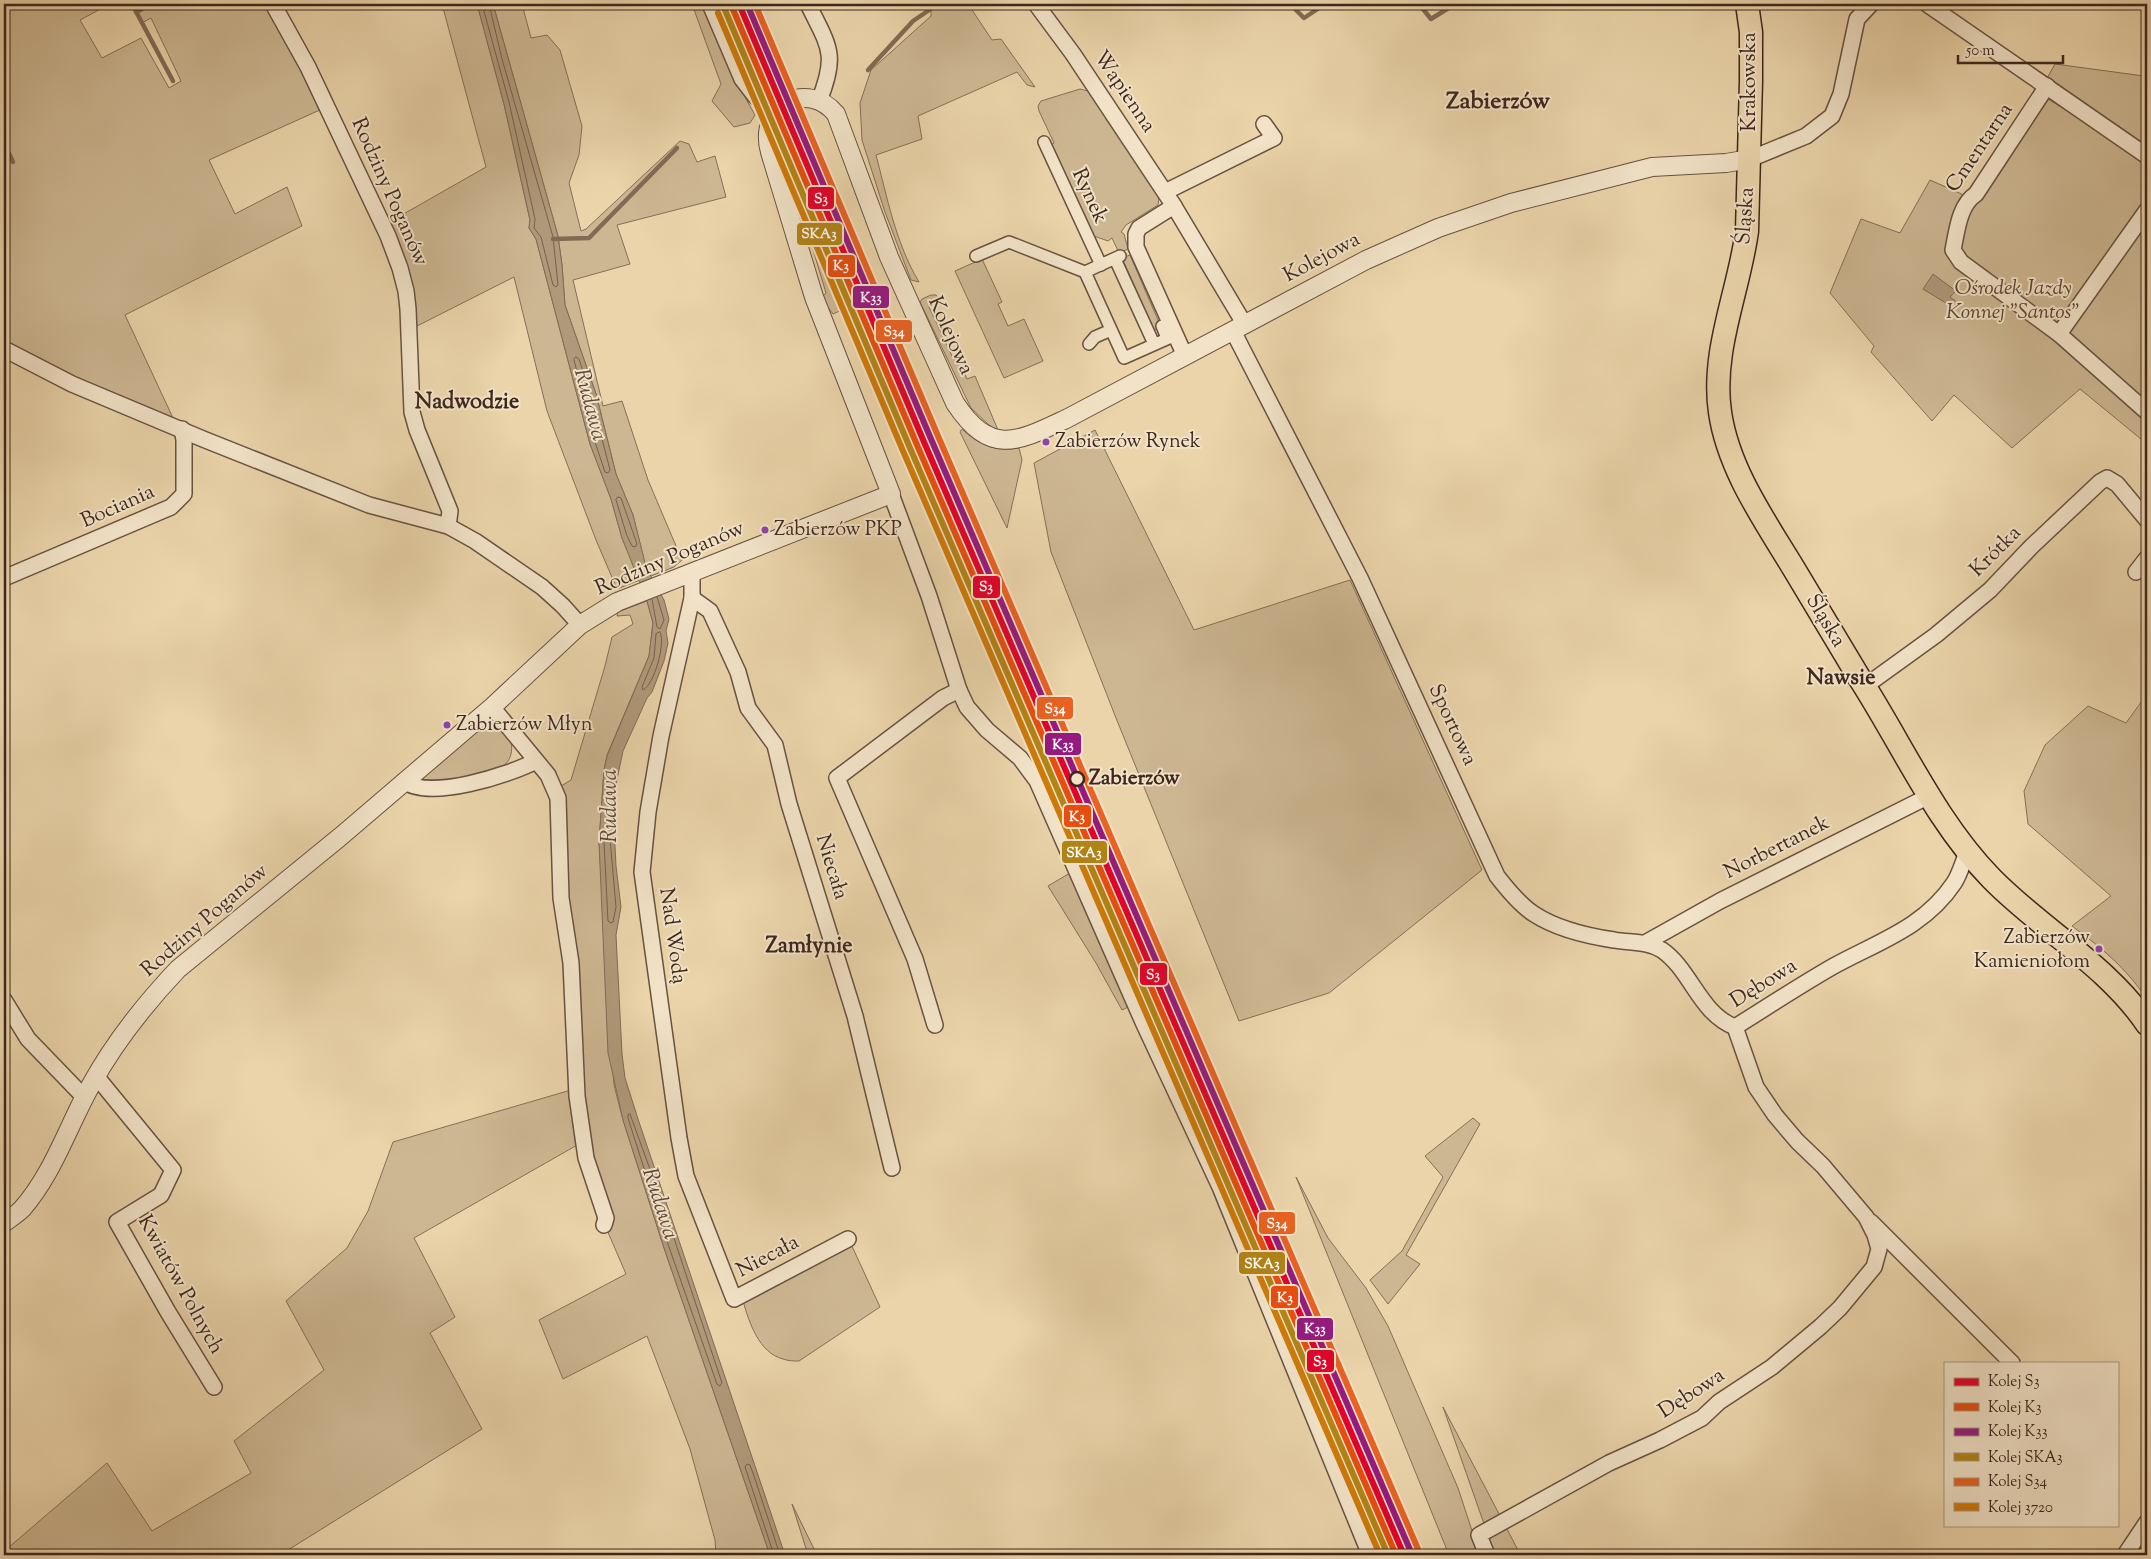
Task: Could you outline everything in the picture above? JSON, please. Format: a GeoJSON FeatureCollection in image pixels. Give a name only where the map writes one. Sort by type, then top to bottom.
{"type":"FeatureCollection","features":[{"type":"Feature","properties":{"kind":"main road","name":"Krakowska"},"geometry":{"type":"LineString","coordinates":[[1748,4],[1751,51],[1750,159]]}},
{"type":"Feature","properties":{"kind":"main road","name":"Śląska"},"geometry":{"type":"LineString","coordinates":[[1750,159],[1744,254],[1721,352],[1718,382],[1723,430],[1732,457],[1764,520],[1929,796],[1967,852],[1993,880],[2021,905],[2104,974],[2121,991],[2147,1024]]}},
{"type":"Feature","properties":{"kind":"street","name":"Rodziny Poganów"},"geometry":{"type":"LineString","coordinates":[[273,4],[308,67],[388,236],[400,268],[408,309],[412,412],[417,430],[450,511],[448,526]]}},
{"type":"Feature","properties":{"kind":"street"},"geometry":{"type":"LineString","coordinates":[[710,4],[742,79],[755,96],[774,113]]}},
{"type":"Feature","properties":{"kind":"street"},"geometry":{"type":"LineString","coordinates":[[808,4],[826,40],[830,55],[829,70],[819,101],[800,99],[785,104],[774,113],[767,128],[767,144],[823,324],[891,494],[929,596],[959,690],[974,717],[1020,758],[1037,782],[1143,1022],[1220,1187],[1370,1555]]}},
{"type":"Feature","properties":{"kind":"street","name":"Wapienna"},"geometry":{"type":"LineString","coordinates":[[1036,4],[1073,54],[1174,206],[1239,328]]}},
{"type":"Feature","properties":{"kind":"street"},"geometry":{"type":"LineString","coordinates":[[1750,159],[1806,136],[1832,116],[1841,94],[1857,19],[1870,4]]}},
{"type":"Feature","properties":{"kind":"street"},"geometry":{"type":"LineString","coordinates":[[1927,4],[2147,156]]}},
{"type":"Feature","properties":{"kind":"street","name":"Cmentarna"},"geometry":{"type":"LineString","coordinates":[[2047,86],[1976,194],[1967,200],[1959,222],[1953,250],[1961,262],[2059,334],[2147,412]]}},
{"type":"Feature","properties":{"kind":"street","name":"Kolejowa"},"geometry":{"type":"LineString","coordinates":[[819,101],[833,110],[840,121],[889,257],[964,417],[981,432],[1002,440],[1014,441],[1028,437],[1366,260],[1438,228],[1510,203],[1652,167],[1726,163],[1750,159]]}},
{"type":"Feature","properties":{"kind":"street"},"geometry":{"type":"LineString","coordinates":[[1165,192],[1274,138],[1264,124]]}},
{"type":"Feature","properties":{"kind":"street","name":"Rynek"},"geometry":{"type":"LineString","coordinates":[[1044,142],[1101,265]]}},
{"type":"Feature","properties":{"kind":"street"},"geometry":{"type":"LineString","coordinates":[[1174,206],[1139,228],[1136,234],[1136,247],[1185,356]]}},
{"type":"Feature","properties":{"kind":"street"},"geometry":{"type":"LineString","coordinates":[[2059,334],[2147,210]]}},
{"type":"Feature","properties":{"kind":"street"},"geometry":{"type":"LineString","coordinates":[[976,256],[1009,242],[1085,272],[1124,358],[1168,338],[1162,326]]}},
{"type":"Feature","properties":{"kind":"street"},"geometry":{"type":"LineString","coordinates":[[1085,272],[1118,257],[1154,344]]}},
{"type":"Feature","properties":{"kind":"street","name":"Sportowa"},"geometry":{"type":"LineString","coordinates":[[1239,328],[1375,609],[1496,876],[1534,914],[1572,931],[1614,940],[1645,943],[1662,951],[1677,965],[1702,1000],[1725,1023],[1735,1027]]}},
{"type":"Feature","properties":{"kind":"street"},"geometry":{"type":"LineString","coordinates":[[1089,344],[1096,337],[1111,330]]}},
{"type":"Feature","properties":{"kind":"street","name":"Rodziny Poganów"},"geometry":{"type":"LineString","coordinates":[[4,349],[72,384],[369,505],[448,526],[475,541],[542,587],[580,625]]}},
{"type":"Feature","properties":{"kind":"street","name":"Bociania"},"geometry":{"type":"LineString","coordinates":[[4,578],[171,507],[184,494],[184,440],[182,429]]}},
{"type":"Feature","properties":{"kind":"street","name":"Krótka"},"geometry":{"type":"LineString","coordinates":[[1864,687],[1936,635],[1990,590],[2032,546],[2100,482],[2107,478],[2117,484],[2147,520]]}},
{"type":"Feature","properties":{"kind":"street","name":"Rodziny Poganów"},"geometry":{"type":"LineString","coordinates":[[4,1223],[21,1210],[42,1181],[84,1097],[123,1035],[159,989],[178,969],[340,837],[492,707],[580,625],[617,602],[891,494]]}},
{"type":"Feature","properties":{"kind":"street"},"geometry":{"type":"LineString","coordinates":[[2136,572],[2147,558]]}},
{"type":"Feature","properties":{"kind":"street","name":"Nad Wodą"},"geometry":{"type":"LineString","coordinates":[[686,575],[692,598],[661,736],[648,812],[642,872],[686,1176],[734,1300]]}},
{"type":"Feature","properties":{"kind":"street","name":"Niecała"},"geometry":{"type":"LineString","coordinates":[[692,598],[710,611],[738,672],[748,708],[774,745],[789,804],[855,1016],[892,1168]]}},
{"type":"Feature","properties":{"kind":"street"},"geometry":{"type":"LineString","coordinates":[[935,1025],[915,959],[837,778],[943,698],[959,690]]}},
{"type":"Feature","properties":{"kind":"street"},"geometry":{"type":"LineString","coordinates":[[492,707],[548,775],[558,798],[562,898],[571,963],[577,1096],[586,1158],[606,1218],[604,1226]]}},
{"type":"Feature","properties":{"kind":"street"},"geometry":{"type":"LineString","coordinates":[[404,781],[416,788],[439,788],[496,778],[536,761]]}},
{"type":"Feature","properties":{"kind":"street","name":"Norbertanek"},"geometry":{"type":"LineString","coordinates":[[1645,943],[1720,901],[1929,796]]}},
{"type":"Feature","properties":{"kind":"street","name":"Dębowa"},"geometry":{"type":"LineString","coordinates":[[1967,852],[1954,882],[1937,904],[1920,920],[1900,934],[1851,956],[1818,975],[1735,1027],[1756,1087],[1775,1116],[1823,1166],[1866,1217],[2011,1362]]}},
{"type":"Feature","properties":{"kind":"street"},"geometry":{"type":"LineString","coordinates":[[4,1000],[28,1038],[84,1097]]}},
{"type":"Feature","properties":{"kind":"street","name":"Kwiatów Polnych"},"geometry":{"type":"LineString","coordinates":[[96,1076],[173,1170],[161,1195],[117,1222],[168,1312],[214,1387]]}},
{"type":"Feature","properties":{"kind":"street","name":"Dębowa"},"geometry":{"type":"LineString","coordinates":[[1486,1555],[1479,1535],[1602,1467],[1702,1418],[1719,1402],[1772,1367],[1820,1328],[1840,1308],[1874,1267],[1879,1249],[1875,1235],[1866,1217]]}},
{"type":"Feature","properties":{"kind":"street","name":"Niecała"},"geometry":{"type":"LineString","coordinates":[[734,1300],[848,1240]]}},
{"type":"Feature","properties":{"kind":"street"},"geometry":{"type":"LineString","coordinates":[[1879,1249],[1908,1257]]}},
{"type":"Feature","properties":{"kind":"street"},"geometry":{"type":"LineString","coordinates":[[2125,1555],[2147,1522]]}},
{"type":"Feature","properties":{"kind":"green space"},"geometry":{"type":"Polygon","coordinates":[[[4,4],[110,4],[80,20],[102,58],[141,38],[169,88],[181,81],[151,18],[142,23],[132,4],[270,4],[322,109],[209,160],[235,214],[287,187],[302,226],[125,315],[173,418],[74,380],[4,345],[4,4]]]}},
{"type":"Feature","properties":{"kind":"green space"},"geometry":{"type":"Polygon","coordinates":[[[442,4],[477,4],[478,7],[504,104],[530,220],[529,228],[536,239],[590,444],[611,499],[622,538],[640,580],[617,589],[596,540],[547,411],[514,277],[417,326],[409,283],[386,224],[486,167],[442,4]]]}},
{"type":"Feature","properties":{"kind":"green space"},"geometry":{"type":"Polygon","coordinates":[[[493,4],[522,4],[531,38],[547,35],[560,50],[582,126],[579,155],[569,183],[581,231],[586,229],[680,141],[689,144],[697,162],[715,156],[726,197],[617,225],[630,264],[573,280],[603,406],[622,401],[648,480],[682,560],[674,567],[651,576],[646,568],[633,515],[616,474],[596,394],[565,305],[558,236],[493,4]]]}},
{"type":"Feature","properties":{"kind":"green space"},"geometry":{"type":"Polygon","coordinates":[[[692,4],[704,4],[738,87],[747,96],[746,99],[755,115],[750,123],[734,127],[712,101],[721,84],[692,4]]]}},
{"type":"Feature","properties":{"kind":"green space"},"geometry":{"type":"Polygon","coordinates":[[[931,4],[968,4],[992,40],[1001,39],[1035,87],[1027,85],[1017,72],[918,116],[922,139],[876,155],[898,236],[919,282],[911,280],[885,212],[862,140],[860,103],[871,70],[931,16],[931,4]]]}},
{"type":"Feature","properties":{"kind":"green space"},"geometry":{"type":"Polygon","coordinates":[[[2055,64],[2144,76],[2147,74],[2147,149],[2046,80],[2055,64]]]}},
{"type":"Feature","properties":{"kind":"green space"},"geometry":{"type":"Polygon","coordinates":[[[1080,89],[1088,91],[1159,198],[1158,205],[1126,225],[1121,232],[1124,234],[1128,249],[1119,253],[1112,238],[1108,241],[1091,235],[1050,145],[1054,143],[1039,111],[1038,106],[1041,101],[1080,89]]]}},
{"type":"Feature","properties":{"kind":"green space","name":"Ośrodek Jazdy Konnej \"Santos\""},"geometry":{"type":"Polygon","coordinates":[[[2048,99],[2147,160],[2147,444],[2080,389],[2012,448],[1954,395],[1932,421],[1871,352],[1874,346],[1830,293],[1861,219],[1900,233],[1930,180],[1966,196],[1976,197],[2048,99]]]}},
{"type":"Feature","properties":{"kind":"green space"},"geometry":{"type":"Polygon","coordinates":[[[781,127],[855,304],[833,314],[821,298],[826,293],[805,223],[797,218],[791,199],[779,145],[781,127]]]}},
{"type":"Feature","properties":{"kind":"green space"},"geometry":{"type":"Polygon","coordinates":[[[1130,255],[1161,327],[1154,330],[1122,258],[1130,255]]]}},
{"type":"Feature","properties":{"kind":"green space"},"geometry":{"type":"Polygon","coordinates":[[[982,259],[1002,302],[998,304],[1008,326],[1024,319],[1043,361],[1004,378],[955,271],[982,259]]]}},
{"type":"Feature","properties":{"kind":"green space"},"geometry":{"type":"Polygon","coordinates":[[[931,295],[936,295],[941,301],[929,307],[953,358],[959,362],[967,379],[975,376],[998,430],[989,425],[971,408],[920,302],[931,295]]]}},
{"type":"Feature","properties":{"kind":"green space"},"geometry":{"type":"Polygon","coordinates":[[[962,429],[982,444],[1003,449],[1019,448],[1022,460],[1007,528],[960,432],[962,429]]]}},
{"type":"Feature","properties":{"kind":"green space"},"geometry":{"type":"Polygon","coordinates":[[[1095,430],[1194,630],[1350,580],[1482,870],[1329,993],[1239,1021],[1051,552],[1034,463],[1095,430]]]}},
{"type":"Feature","properties":{"kind":"green space"},"geometry":{"type":"Polygon","coordinates":[[[647,601],[653,623],[649,656],[607,755],[604,770],[599,842],[614,1085],[623,1120],[664,1248],[770,1555],[716,1555],[715,1540],[690,1449],[647,1336],[563,1379],[539,1320],[626,1274],[607,1230],[612,1226],[588,1149],[565,906],[561,786],[571,780],[612,637],[633,624],[630,615],[617,616],[618,612],[647,601]]]}},
{"type":"Feature","properties":{"kind":"green space"},"geometry":{"type":"Polygon","coordinates":[[[2147,694],[2147,888],[2141,891],[2147,894],[2147,999],[2113,959],[2072,926],[2111,896],[2028,824],[2024,791],[2045,745],[2088,706],[2126,723],[2147,694]]]}},
{"type":"Feature","properties":{"kind":"green space"},"geometry":{"type":"Polygon","coordinates":[[[492,724],[503,730],[511,742],[511,755],[506,764],[487,774],[476,777],[452,781],[423,780],[423,777],[483,725],[492,724]]]}},
{"type":"Feature","properties":{"kind":"green space"},"geometry":{"type":"Polygon","coordinates":[[[1070,873],[1130,1006],[1122,1010],[1096,963],[1048,886],[1070,873]]]}},
{"type":"Feature","properties":{"kind":"green space"},"geometry":{"type":"Polygon","coordinates":[[[571,1090],[579,1144],[414,1238],[455,1317],[430,1333],[482,1429],[280,1555],[4,1555],[4,1541],[8,1548],[107,1463],[152,1531],[251,1473],[234,1441],[324,1370],[286,1301],[347,1248],[368,1211],[393,1142],[571,1090]]]}},
{"type":"Feature","properties":{"kind":"green space"},"geometry":{"type":"Polygon","coordinates":[[[1473,1118],[1480,1124],[1406,1255],[1420,1264],[1388,1304],[1370,1280],[1402,1251],[1443,1177],[1425,1156],[1473,1118]]]}},
{"type":"Feature","properties":{"kind":"green space"},"geometry":{"type":"Polygon","coordinates":[[[1296,1177],[1328,1238],[1366,1288],[1388,1326],[1458,1488],[1480,1555],[1449,1555],[1296,1177]]]}},
{"type":"Feature","properties":{"kind":"green space"},"geometry":{"type":"Polygon","coordinates":[[[851,1244],[880,1307],[799,1361],[775,1356],[761,1344],[756,1336],[743,1301],[851,1244]]]}},
{"type":"Feature","properties":{"kind":"green space"},"geometry":{"type":"Polygon","coordinates":[[[1443,1407],[1519,1552],[1516,1555],[1495,1555],[1443,1407]]]}},
{"type":"Feature","properties":{"kind":"green space"},"geometry":{"type":"Polygon","coordinates":[[[792,1504],[817,1555],[808,1555],[792,1504]]]}},
{"type":"Feature","properties":{"kind":"water","name":"Rudawa"},"geometry":{"type":"Polygon","coordinates":[[[477,4],[493,4],[558,236],[565,305],[596,394],[616,474],[633,515],[646,567],[664,600],[669,619],[666,631],[668,643],[664,661],[652,692],[647,698],[623,751],[613,806],[616,866],[621,907],[616,935],[622,1054],[625,1078],[639,1122],[785,1555],[770,1555],[664,1248],[623,1120],[608,1053],[599,842],[604,770],[607,756],[649,656],[653,623],[647,601],[622,538],[611,499],[590,444],[536,239],[529,228],[530,220],[504,104],[477,4]]]}},
{"type":"Feature","properties":{"kind":"water"},"geometry":{"type":"Polygon","coordinates":[[[1933,274],[1956,291],[1950,297],[1957,302],[1954,308],[1923,289],[1933,274]]]}},
{"type":"Feature","properties":{"kind":"waterway"},"geometry":{"type":"LineString","coordinates":[[132,4],[173,81]]}},
{"type":"Feature","properties":{"kind":"waterway"},"geometry":{"type":"LineString","coordinates":[[136,12],[152,4]]}},
{"type":"Feature","properties":{"kind":"waterway"},"geometry":{"type":"LineString","coordinates":[[868,70],[913,21],[938,4]]}},
{"type":"Feature","properties":{"kind":"waterway"},"geometry":{"type":"LineString","coordinates":[[1290,4],[1304,18],[1325,4]]}},
{"type":"Feature","properties":{"kind":"waterway"},"geometry":{"type":"LineString","coordinates":[[1419,4],[1431,19],[1455,4]]}},
{"type":"Feature","properties":{"kind":"waterway"},"geometry":{"type":"LineString","coordinates":[[4,143],[13,162]]}},
{"type":"Feature","properties":{"kind":"waterway"},"geometry":{"type":"LineString","coordinates":[[553,239],[589,238],[677,148]]}},
{"type":"Feature","properties":{"kind":"rail line","name":"S3"},"geometry":{"type":"LineString","coordinates":[[739,4],[924,442],[1404,1555]]}},
{"type":"Feature","properties":{"kind":"rail line","name":"K33"},"geometry":{"type":"LineString","coordinates":[[747,4],[931,439],[1411,1552]]}},
{"type":"Feature","properties":{"kind":"rail line","name":"S34"},"geometry":{"type":"LineString","coordinates":[[755,4],[938,436],[1418,1549]]}},
{"type":"Feature","properties":{"kind":"rail line","name":"K3"},"geometry":{"type":"LineString","coordinates":[[732,7],[917,445],[1396,1555]]}},
{"type":"Feature","properties":{"kind":"rail line","name":"SKA3"},"geometry":{"type":"LineString","coordinates":[[725,10],[910,448],[1388,1555]]}},
{"type":"Feature","properties":{"kind":"rail line","name":"3720"},"geometry":{"type":"LineString","coordinates":[[718,13],[903,451],[1380,1555]]}},
{"type":"Feature","properties":{"kind":"place","name":"Zabierzów Rynek"},"geometry":{"type":"Point","coordinates":[1046,442]}},
{"type":"Feature","properties":{"kind":"place","name":"Zabierzów PKP"},"geometry":{"type":"Point","coordinates":[765,530]}},
{"type":"Feature","properties":{"kind":"place","name":"Zabierzów Młyn"},"geometry":{"type":"Point","coordinates":[447,725]}},
{"type":"Feature","properties":{"kind":"place","name":"Zabierzów"},"geometry":{"type":"Point","coordinates":[1077,779]}},
{"type":"Feature","properties":{"kind":"place","name":"Zabierzów Kamieniołom"},"geometry":{"type":"Point","coordinates":[2099,949]}},
{"type":"Feature","properties":{"kind":"district","name":"Zabierzów"},"geometry":{"type":"Point","coordinates":[1498,102]}},
{"type":"Feature","properties":{"kind":"district","name":"Nadwodzie"},"geometry":{"type":"Point","coordinates":[467,403]}},
{"type":"Feature","properties":{"kind":"district","name":"Nawsie"},"geometry":{"type":"Point","coordinates":[1841,679]}},
{"type":"Feature","properties":{"kind":"district","name":"Zamłynie"},"geometry":{"type":"Point","coordinates":[809,947]}}]}
